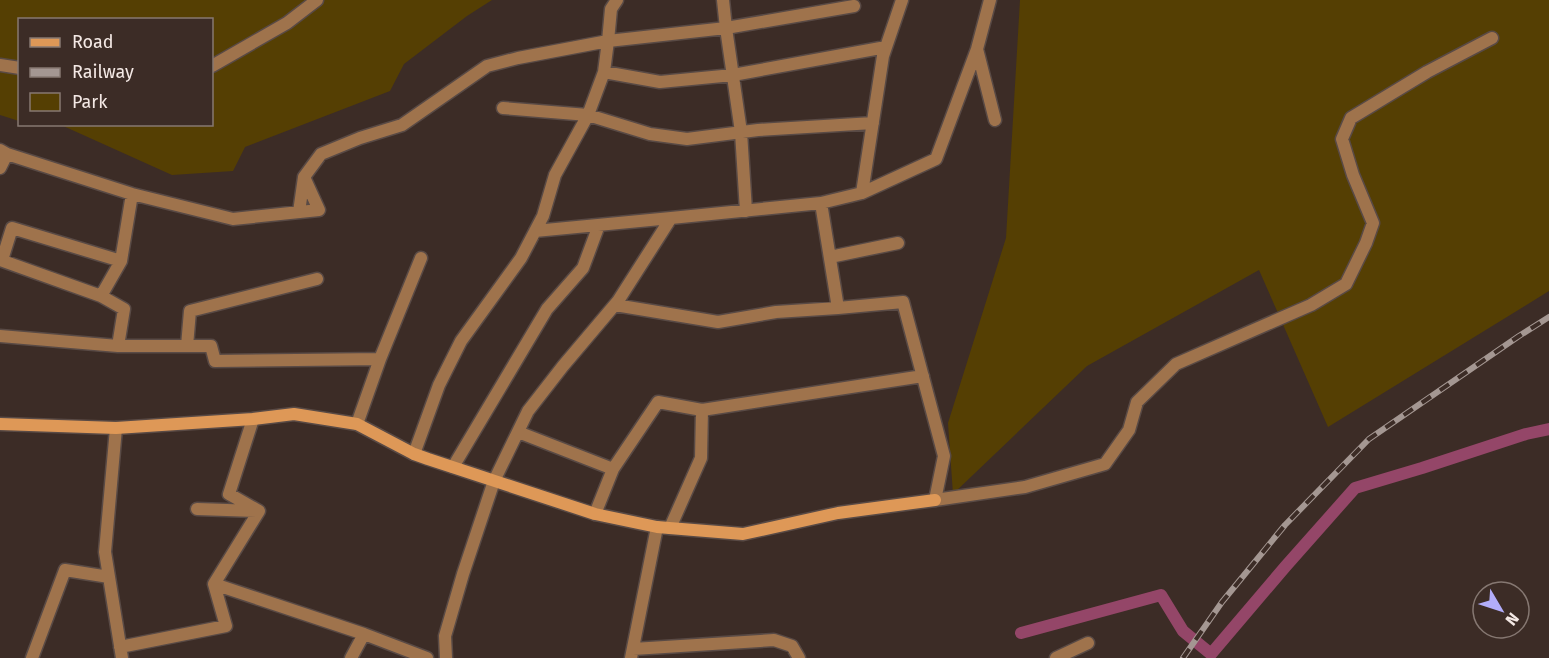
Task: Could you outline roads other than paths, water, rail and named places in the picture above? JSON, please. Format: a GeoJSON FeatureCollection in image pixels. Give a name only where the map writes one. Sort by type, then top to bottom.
{"type":"FeatureCollection","features":[{"type":"Feature","properties":{"kind":"street"},"geometry":{"type":"LineString","coordinates":[[213,65],[287,23],[317,0]]}},
{"type":"Feature","properties":{"kind":"street"},"geometry":{"type":"LineString","coordinates":[[414,454],[439,385],[462,340],[520,258],[543,216],[555,175],[588,115],[604,72],[611,9],[617,0]]}},
{"type":"Feature","properties":{"kind":"street"},"geometry":{"type":"LineString","coordinates":[[723,0],[741,132],[746,211]]}},
{"type":"Feature","properties":{"kind":"street"},"geometry":{"type":"LineString","coordinates":[[862,193],[883,56],[902,0]]}},
{"type":"Feature","properties":{"kind":"street"},"geometry":{"type":"LineString","coordinates":[[535,231],[821,203],[862,193],[936,159],[977,49],[990,0]]}},
{"type":"Feature","properties":{"kind":"street"},"geometry":{"type":"LineString","coordinates":[[299,212],[304,177],[321,154],[360,138],[402,125],[487,66],[608,40],[726,28],[854,6]]}},
{"type":"Feature","properties":{"kind":"street"},"geometry":{"type":"LineString","coordinates":[[0,424],[116,428],[294,414],[357,424],[414,454],[595,514],[664,527],[743,534],[838,513],[1025,487],[1105,464],[1129,429],[1137,402],[1176,364],[1311,305],[1346,285],[1373,223],[1353,175],[1342,139],[1352,118],[1427,72],[1492,38]]}},
{"type":"Feature","properties":{"kind":"street"},"geometry":{"type":"LineString","coordinates":[[604,72],[660,82],[733,75],[886,47]]}},
{"type":"Feature","properties":{"kind":"street"},"geometry":{"type":"LineString","coordinates":[[977,49],[995,120]]}},
{"type":"Feature","properties":{"kind":"street"},"geometry":{"type":"LineString","coordinates":[[0,65],[18,68]]}},
{"type":"Feature","properties":{"kind":"street"},"geometry":{"type":"LineString","coordinates":[[504,108],[588,115],[650,134],[687,139],[741,132],[873,123]]}},
{"type":"Feature","properties":{"kind":"street"},"geometry":{"type":"LineString","coordinates":[[0,168],[4,152],[132,194],[233,219],[320,210],[304,177]]}},
{"type":"Feature","properties":{"kind":"street"},"geometry":{"type":"LineString","coordinates":[[101,296],[121,261],[132,194]]}},
{"type":"Feature","properties":{"kind":"street"},"geometry":{"type":"LineString","coordinates":[[821,203],[838,308]]}},
{"type":"Feature","properties":{"kind":"street"},"geometry":{"type":"LineString","coordinates":[[446,658],[445,636],[463,574],[494,481],[528,411],[615,304],[671,218]]}},
{"type":"Feature","properties":{"kind":"street"},"geometry":{"type":"LineString","coordinates":[[453,467],[547,309],[583,268],[599,225]]}},
{"type":"Feature","properties":{"kind":"street"},"geometry":{"type":"LineString","coordinates":[[118,346],[124,309],[101,296],[1,260],[12,228],[121,261]]}},
{"type":"Feature","properties":{"kind":"street"},"geometry":{"type":"LineString","coordinates":[[830,256],[898,243]]}},
{"type":"Feature","properties":{"kind":"street"},"geometry":{"type":"LineString","coordinates":[[357,424],[380,359],[421,258]]}},
{"type":"Feature","properties":{"kind":"street"},"geometry":{"type":"LineString","coordinates":[[187,346],[190,311],[317,279]]}},
{"type":"Feature","properties":{"kind":"street"},"geometry":{"type":"LineString","coordinates":[[615,304],[718,322],[776,312],[903,302],[944,456],[935,500]]}},
{"type":"Feature","properties":{"kind":"street"},"geometry":{"type":"LineString","coordinates":[[0,336],[118,346],[211,346],[215,361],[380,359]]}},
{"type":"Feature","properties":{"kind":"street"},"geometry":{"type":"LineString","coordinates":[[595,514],[613,469],[658,402],[702,410],[923,376]]}},
{"type":"Feature","properties":{"kind":"street"},"geometry":{"type":"LineString","coordinates":[[702,410],[702,458],[664,527],[632,654],[774,640],[792,646],[800,658]]}},
{"type":"Feature","properties":{"kind":"street"},"geometry":{"type":"LineString","coordinates":[[254,418],[229,494],[259,511]]}},
{"type":"Feature","properties":{"kind":"street"},"geometry":{"type":"LineString","coordinates":[[116,428],[105,552],[121,652],[226,626],[214,584],[259,511]]}},
{"type":"Feature","properties":{"kind":"street"},"geometry":{"type":"LineString","coordinates":[[518,432],[613,469]]}},
{"type":"Feature","properties":{"kind":"street"},"geometry":{"type":"LineString","coordinates":[[197,509],[259,511]]}},
{"type":"Feature","properties":{"kind":"street"},"geometry":{"type":"LineString","coordinates":[[32,658],[65,570],[109,577]]}},
{"type":"Feature","properties":{"kind":"street"},"geometry":{"type":"LineString","coordinates":[[214,584],[364,634],[427,658]]}},
{"type":"Feature","properties":{"kind":"street"},"geometry":{"type":"LineString","coordinates":[[351,658],[364,634]]}},
{"type":"Feature","properties":{"kind":"street"},"geometry":{"type":"LineString","coordinates":[[1056,658],[1088,643]]}},
{"type":"Feature","properties":{"kind":"waterway"},"geometry":{"type":"LineString","coordinates":[[1021,633],[1161,595],[1183,631],[1211,654],[1355,488],[1526,434],[1549,429]]}},
{"type":"Feature","properties":{"kind":"railway"},"geometry":{"type":"LineString","coordinates":[[1183,658],[1222,602],[1285,525],[1369,439],[1549,317]]}}]}
